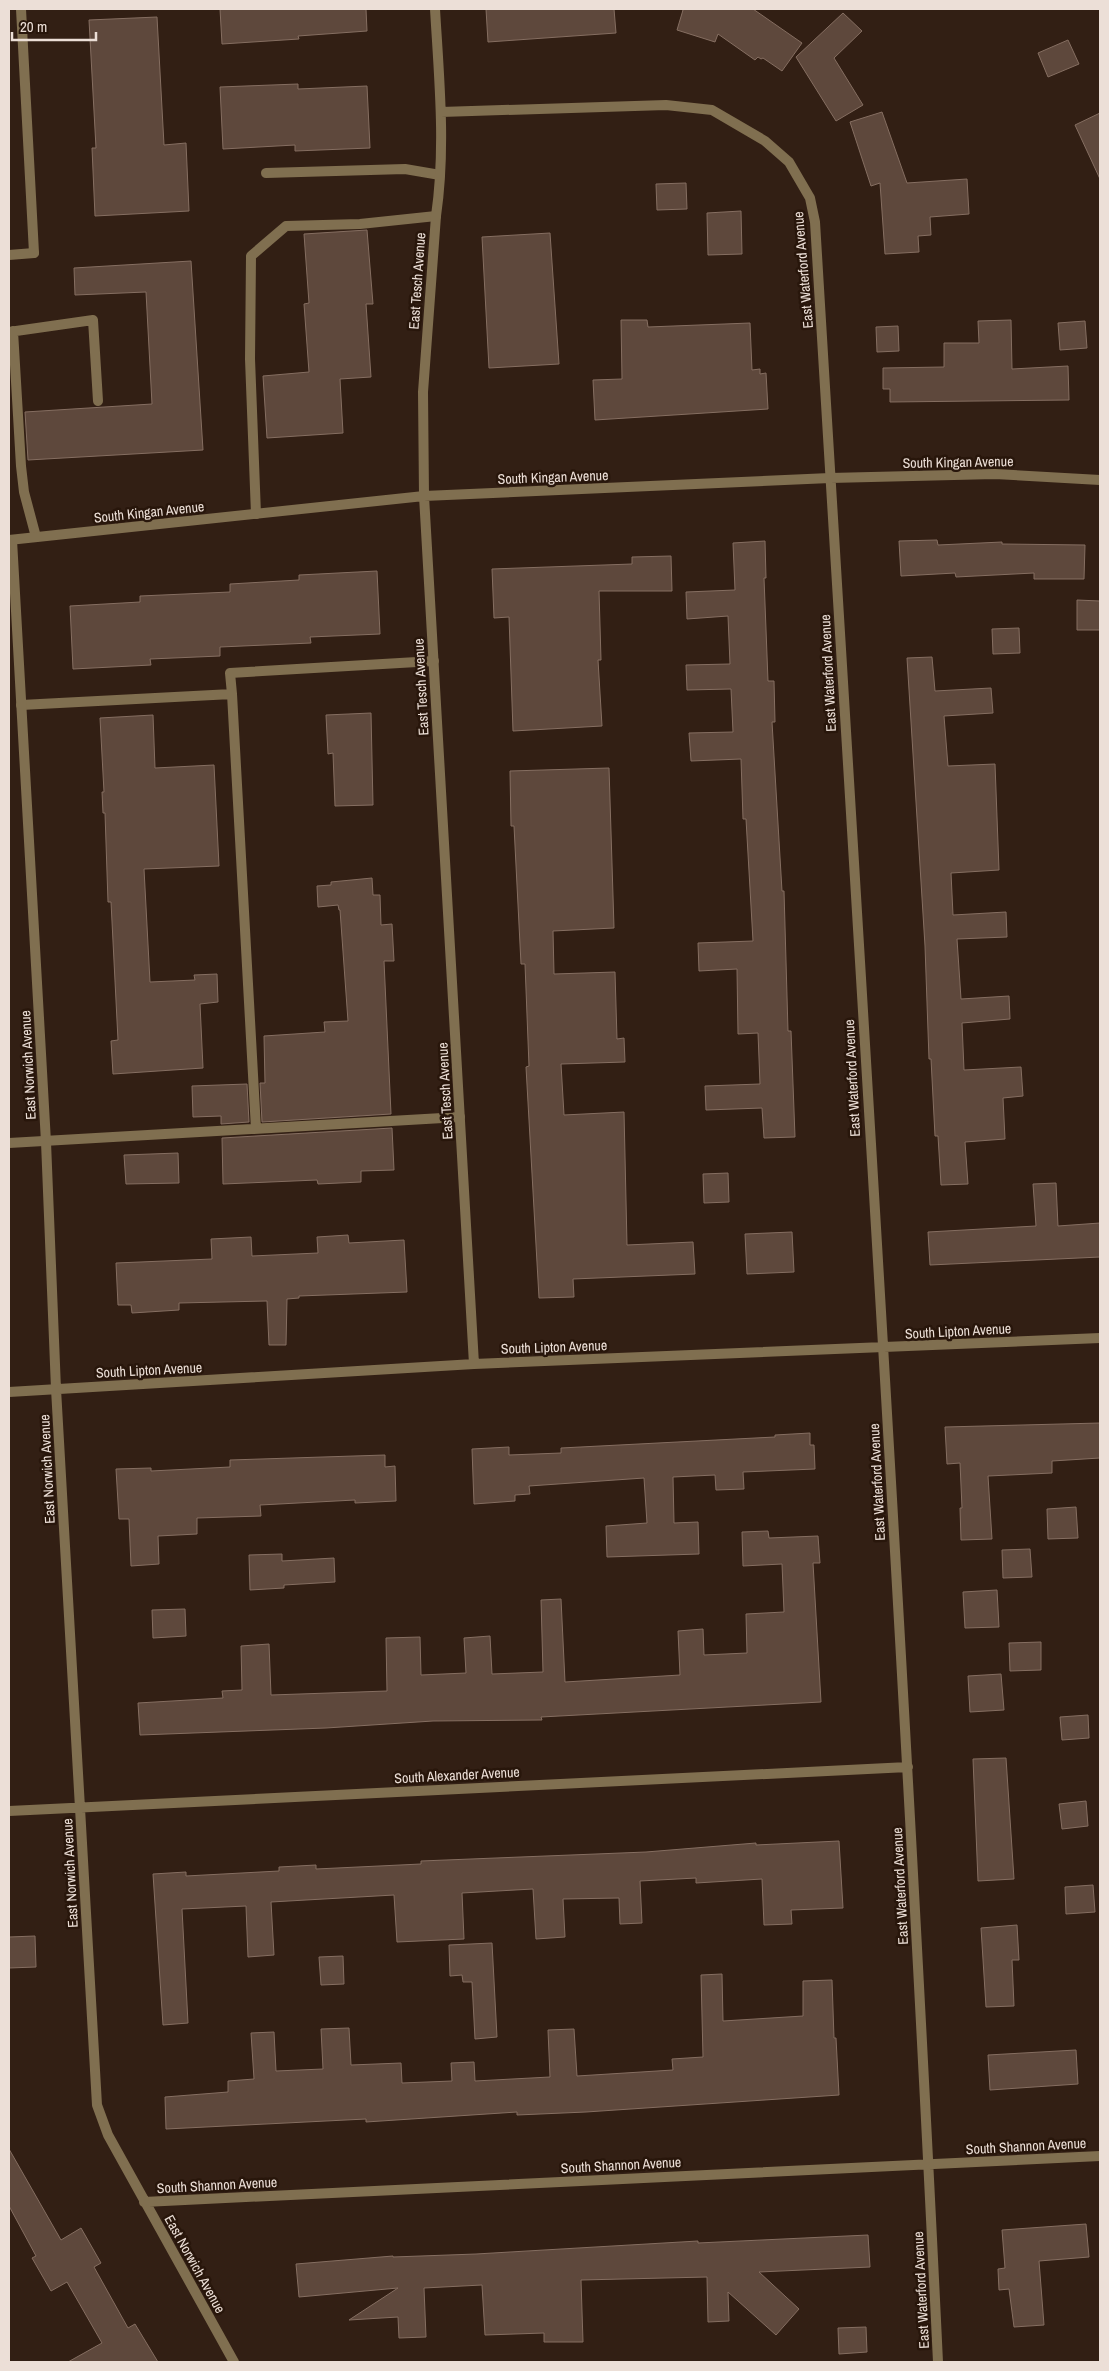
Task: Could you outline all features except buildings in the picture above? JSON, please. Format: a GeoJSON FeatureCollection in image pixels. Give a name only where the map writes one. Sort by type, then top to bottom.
{"type":"FeatureCollection","features":[{"type":"Feature","properties":{"kind":"street"},"geometry":{"type":"LineString","coordinates":[[9,255],[34,253],[21,9]]}},
{"type":"Feature","properties":{"kind":"street","name":"East Tesch Avenue"},"geometry":{"type":"LineString","coordinates":[[435,9],[441,112],[440,175],[423,392],[424,496],[474,1364]]}},
{"type":"Feature","properties":{"kind":"street","name":"East Waterford Avenue"},"geometry":{"type":"LineString","coordinates":[[441,112],[666,105],[712,110],[765,141],[788,162],[810,198],[815,222],[908,1768],[938,2362]]}},
{"type":"Feature","properties":{"kind":"street"},"geometry":{"type":"LineString","coordinates":[[266,173],[405,170],[440,175]]}},
{"type":"Feature","properties":{"kind":"street"},"geometry":{"type":"LineString","coordinates":[[256,514],[250,359],[251,256],[286,226],[360,224],[436,216]]}},
{"type":"Feature","properties":{"kind":"street"},"geometry":{"type":"LineString","coordinates":[[36,537],[24,492],[11,332],[93,320],[98,401]]}},
{"type":"Feature","properties":{"kind":"street","name":"South Kingan Avenue"},"geometry":{"type":"LineString","coordinates":[[10,540],[424,496],[830,478],[995,474],[1100,480]]}},
{"type":"Feature","properties":{"kind":"street","name":"East Norwich Avenue"},"geometry":{"type":"LineString","coordinates":[[10,540],[46,1142],[56,1389],[97,2105],[108,2135],[234,2362]]}},
{"type":"Feature","properties":{"kind":"street"},"geometry":{"type":"LineString","coordinates":[[256,1129],[230,673],[434,661]]}},
{"type":"Feature","properties":{"kind":"street"},"geometry":{"type":"LineString","coordinates":[[21,705],[232,694]]}},
{"type":"Feature","properties":{"kind":"street"},"geometry":{"type":"LineString","coordinates":[[9,1143],[460,1118]]}},
{"type":"Feature","properties":{"kind":"street","name":"South Lipton Avenue"},"geometry":{"type":"LineString","coordinates":[[9,1392],[474,1364],[1100,1338]]}},
{"type":"Feature","properties":{"kind":"street","name":"South Alexander Avenue"},"geometry":{"type":"LineString","coordinates":[[9,1811],[908,1768]]}},
{"type":"Feature","properties":{"kind":"street","name":"South Shannon Avenue"},"geometry":{"type":"LineString","coordinates":[[144,2202],[1100,2156]]}}]}
